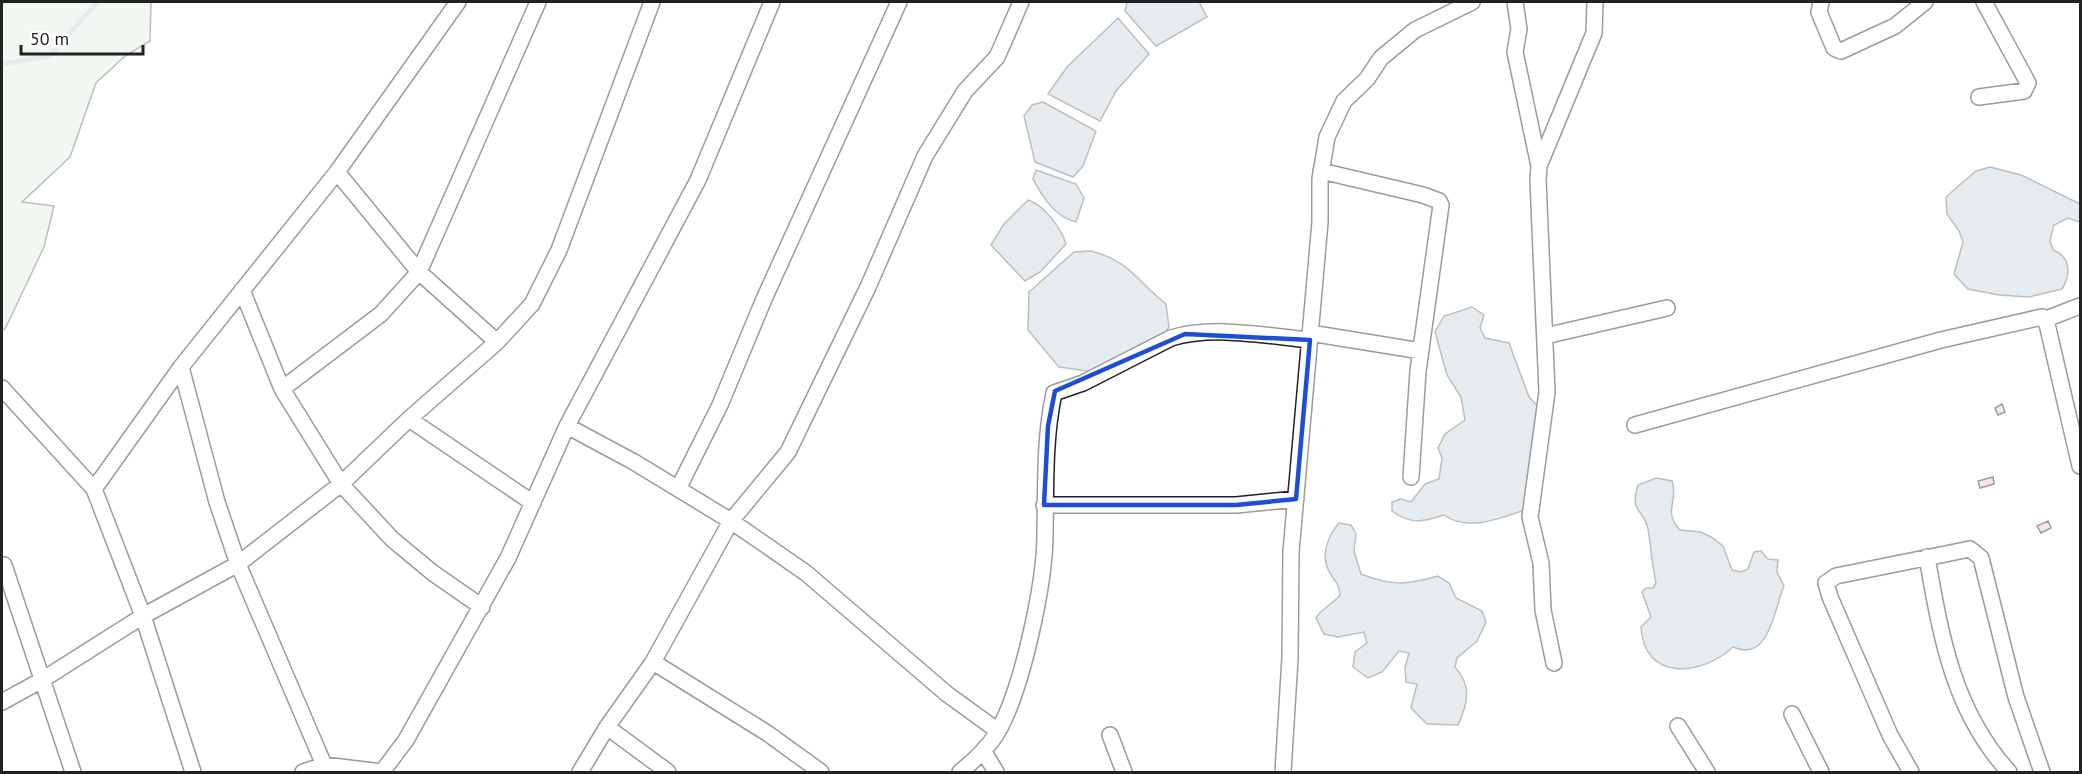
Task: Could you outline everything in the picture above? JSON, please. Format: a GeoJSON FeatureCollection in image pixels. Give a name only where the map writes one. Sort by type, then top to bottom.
{"type":"FeatureCollection","features":[{"type":"Feature","properties":{"kind":"street"},"geometry":{"type":"LineString","coordinates":[[94,489],[181,367],[337,172],[459,2]]}},
{"type":"Feature","properties":{"kind":"street"},"geometry":{"type":"LineString","coordinates":[[282,389],[381,314],[419,272],[538,2]]}},
{"type":"Feature","properties":{"kind":"street"},"geometry":{"type":"LineString","coordinates":[[2,702],[42,680],[143,616],[238,564],[341,484],[409,419],[497,342],[532,304],[559,250],[652,2]]}},
{"type":"Feature","properties":{"kind":"street"},"geometry":{"type":"LineString","coordinates":[[303,772],[324,765],[382,772],[406,740],[482,607],[567,426],[698,180],[772,2]]}},
{"type":"Feature","properties":{"kind":"street"},"geometry":{"type":"LineString","coordinates":[[678,489],[720,405],[764,299],[898,2]]}},
{"type":"Feature","properties":{"kind":"street"},"geometry":{"type":"LineString","coordinates":[[580,772],[607,727],[653,662],[731,521],[788,452],[868,287],[925,156],[965,91],[997,57],[1021,2]]}},
{"type":"Feature","properties":{"kind":"street"},"geometry":{"type":"LineString","coordinates":[[1283,772],[1290,658],[1291,552],[1320,222],[1321,171],[1328,136],[1340,109],[1350,94],[1367,79],[1374,66],[1415,30],[1472,2]]}},
{"type":"Feature","properties":{"kind":"street"},"geometry":{"type":"LineString","coordinates":[[1515,2],[1519,29],[1515,52],[1539,166],[1547,392],[1530,517],[1541,563],[1543,610],[1554,663]]}},
{"type":"Feature","properties":{"kind":"street"},"geometry":{"type":"LineString","coordinates":[[1539,166],[1594,33],[1595,2]]}},
{"type":"Feature","properties":{"kind":"street"},"geometry":{"type":"LineString","coordinates":[[1821,2],[1819,12],[1834,48],[1841,51],[1895,26],[1925,2]]}},
{"type":"Feature","properties":{"kind":"street"},"geometry":{"type":"LineString","coordinates":[[1979,97],[2024,91],[2028,83],[1984,2]]}},
{"type":"Feature","properties":{"kind":"street"},"geometry":{"type":"LineString","coordinates":[[1321,171],[1439,201],[1421,351],[1411,477]]}},
{"type":"Feature","properties":{"kind":"street"},"geometry":{"type":"LineString","coordinates":[[337,172],[419,272],[497,342]]}},
{"type":"Feature","properties":{"kind":"street"},"geometry":{"type":"LineString","coordinates":[[242,291],[282,389],[341,484],[392,539],[433,573],[482,607]]}},
{"type":"Feature","properties":{"kind":"street"},"geometry":{"type":"LineString","coordinates":[[1635,425],[1941,340],[2035,317],[2046,319],[2080,306]]}},
{"type":"Feature","properties":{"kind":"street"},"geometry":{"type":"LineString","coordinates":[[1545,336],[1667,308]]}},
{"type":"Feature","properties":{"kind":"street"},"geometry":{"type":"LineString","coordinates":[[2046,319],[2080,466]]}},
{"type":"Feature","properties":{"kind":"street"},"geometry":{"type":"LineString","coordinates":[[960,772],[984,752],[998,731],[1022,666],[1043,560],[1048,426],[1055,391],[1083,383],[1185,334],[1310,337],[1421,351]]}},
{"type":"Feature","properties":{"kind":"street"},"geometry":{"type":"LineString","coordinates":[[181,367],[217,502],[238,564],[324,765]]}},
{"type":"Feature","properties":{"kind":"street"},"geometry":{"type":"LineString","coordinates":[[2,388],[94,489],[143,616],[193,772]]}},
{"type":"Feature","properties":{"kind":"street"},"geometry":{"type":"LineString","coordinates":[[409,419],[533,502]]}},
{"type":"Feature","properties":{"kind":"street"},"geometry":{"type":"LineString","coordinates":[[567,426],[731,521],[806,573],[947,694],[998,731]]}},
{"type":"Feature","properties":{"kind":"street"},"geometry":{"type":"LineString","coordinates":[[1044,505],[1236,506],[1296,499]]}},
{"type":"Feature","properties":{"kind":"street"},"geometry":{"type":"LineString","coordinates":[[1911,772],[1890,735],[1826,583],[1836,576],[1970,549],[1981,558],[2016,698],[2043,772]]}},
{"type":"Feature","properties":{"kind":"street"},"geometry":{"type":"LineString","coordinates":[[1927,557],[1942,644],[1955,679],[1979,735],[2009,772]]}},
{"type":"Feature","properties":{"kind":"street"},"geometry":{"type":"LineString","coordinates":[[4,565],[72,772]]}},
{"type":"Feature","properties":{"kind":"street"},"geometry":{"type":"LineString","coordinates":[[653,662],[767,733],[821,772]]}},
{"type":"Feature","properties":{"kind":"street"},"geometry":{"type":"LineString","coordinates":[[1792,714],[1821,772]]}},
{"type":"Feature","properties":{"kind":"street"},"geometry":{"type":"LineString","coordinates":[[1678,726],[1707,772]]}},
{"type":"Feature","properties":{"kind":"street"},"geometry":{"type":"LineString","coordinates":[[607,727],[668,772]]}},
{"type":"Feature","properties":{"kind":"street"},"geometry":{"type":"LineString","coordinates":[[1110,735],[1124,772]]}},
{"type":"Feature","properties":{"kind":"street"},"geometry":{"type":"LineString","coordinates":[[984,752],[996,772]]}},
{"type":"Feature","properties":{"kind":"highlighted area"},"geometry":{"type":"Polygon","coordinates":[[[1185,334],[1310,340],[1296,499],[1236,505],[1044,505],[1048,426],[1055,391],[1185,334]]]}},
{"type":"Feature","properties":{"kind":"green space"},"geometry":{"type":"Polygon","coordinates":[[[2,2],[151,2],[150,41],[125,56],[96,83],[70,157],[22,202],[54,206],[44,247],[5,329],[2,330],[2,2]]]}},
{"type":"Feature","properties":{"kind":"shaded area"},"geometry":{"type":"Polygon","coordinates":[[[1127,2],[1199,2],[1207,17],[1156,46],[1125,11],[1127,2]]]}},
{"type":"Feature","properties":{"kind":"shaded area"},"geometry":{"type":"Polygon","coordinates":[[[1118,18],[1149,54],[1116,91],[1100,121],[1048,94],[1067,67],[1118,18]]]}},
{"type":"Feature","properties":{"kind":"shaded area"},"geometry":{"type":"Polygon","coordinates":[[[1043,102],[1096,131],[1083,166],[1073,177],[1035,162],[1024,116],[1032,105],[1043,102]]]}},
{"type":"Feature","properties":{"kind":"shaded area"},"geometry":{"type":"Polygon","coordinates":[[[1990,167],[2021,175],[2080,204],[2080,222],[2068,218],[2054,225],[2050,240],[2053,250],[2063,257],[2068,266],[2067,278],[2062,289],[2029,297],[1999,295],[1968,289],[1954,274],[1963,242],[1959,231],[1947,214],[1946,197],[1976,171],[1990,167]]]}},
{"type":"Feature","properties":{"kind":"shaded area"},"geometry":{"type":"Polygon","coordinates":[[[1036,170],[1076,184],[1084,198],[1076,222],[1062,216],[1045,199],[1033,179],[1036,170]]]}},
{"type":"Feature","properties":{"kind":"shaded area"},"geometry":{"type":"Polygon","coordinates":[[[1028,200],[1040,207],[1051,218],[1066,244],[1040,272],[1025,281],[991,245],[1004,224],[1028,200]]]}},
{"type":"Feature","properties":{"kind":"shaded area"},"geometry":{"type":"Polygon","coordinates":[[[1091,251],[1124,266],[1166,304],[1169,327],[1158,345],[1119,367],[1087,371],[1059,367],[1028,330],[1029,292],[1074,252],[1091,251]]]}},
{"type":"Feature","properties":{"kind":"shaded area"},"geometry":{"type":"Polygon","coordinates":[[[1472,307],[1484,315],[1480,328],[1485,338],[1509,343],[1529,397],[1543,412],[1545,467],[1533,482],[1536,506],[1501,518],[1477,523],[1465,523],[1444,515],[1423,521],[1405,519],[1392,511],[1392,502],[1401,499],[1411,502],[1425,484],[1439,479],[1442,458],[1438,448],[1445,434],[1465,420],[1461,397],[1447,375],[1435,332],[1444,316],[1472,307]]]}},
{"type":"Feature","properties":{"kind":"shaded area"},"geometry":{"type":"Polygon","coordinates":[[[1656,478],[1672,481],[1674,494],[1671,511],[1680,530],[1701,532],[1723,546],[1732,570],[1741,572],[1748,569],[1754,552],[1761,551],[1768,559],[1778,560],[1777,572],[1784,586],[1768,632],[1755,648],[1745,650],[1733,647],[1706,664],[1691,668],[1676,668],[1663,665],[1652,657],[1645,645],[1641,627],[1651,617],[1642,592],[1646,588],[1653,588],[1656,583],[1648,529],[1635,501],[1638,485],[1656,478]]]}},
{"type":"Feature","properties":{"kind":"shaded area"},"geometry":{"type":"Polygon","coordinates":[[[1339,523],[1351,525],[1356,534],[1354,551],[1361,574],[1381,581],[1399,583],[1438,576],[1449,583],[1456,598],[1482,611],[1486,622],[1477,641],[1457,658],[1455,667],[1464,681],[1467,695],[1458,725],[1427,724],[1411,708],[1417,684],[1406,682],[1405,668],[1409,653],[1399,651],[1382,672],[1368,678],[1353,667],[1355,652],[1367,643],[1364,632],[1338,637],[1324,634],[1316,618],[1340,595],[1338,586],[1327,567],[1325,553],[1328,540],[1339,523]]]}},
{"type":"Feature","properties":{"kind":"building"},"geometry":{"type":"Polygon","coordinates":[[[2002,404],[2005,412],[1998,415],[1995,408],[2002,404]]]}},
{"type":"Feature","properties":{"kind":"building"},"geometry":{"type":"Polygon","coordinates":[[[1993,477],[1994,484],[1980,488],[1978,481],[1993,477]]]}},
{"type":"Feature","properties":{"kind":"building"},"geometry":{"type":"Polygon","coordinates":[[[2048,521],[2051,528],[2041,533],[2037,526],[2048,521]]]}},
{"type":"Feature","properties":{"kind":"waterway"},"geometry":{"type":"LineString","coordinates":[[2,64],[49,56],[98,2]]}}]}
